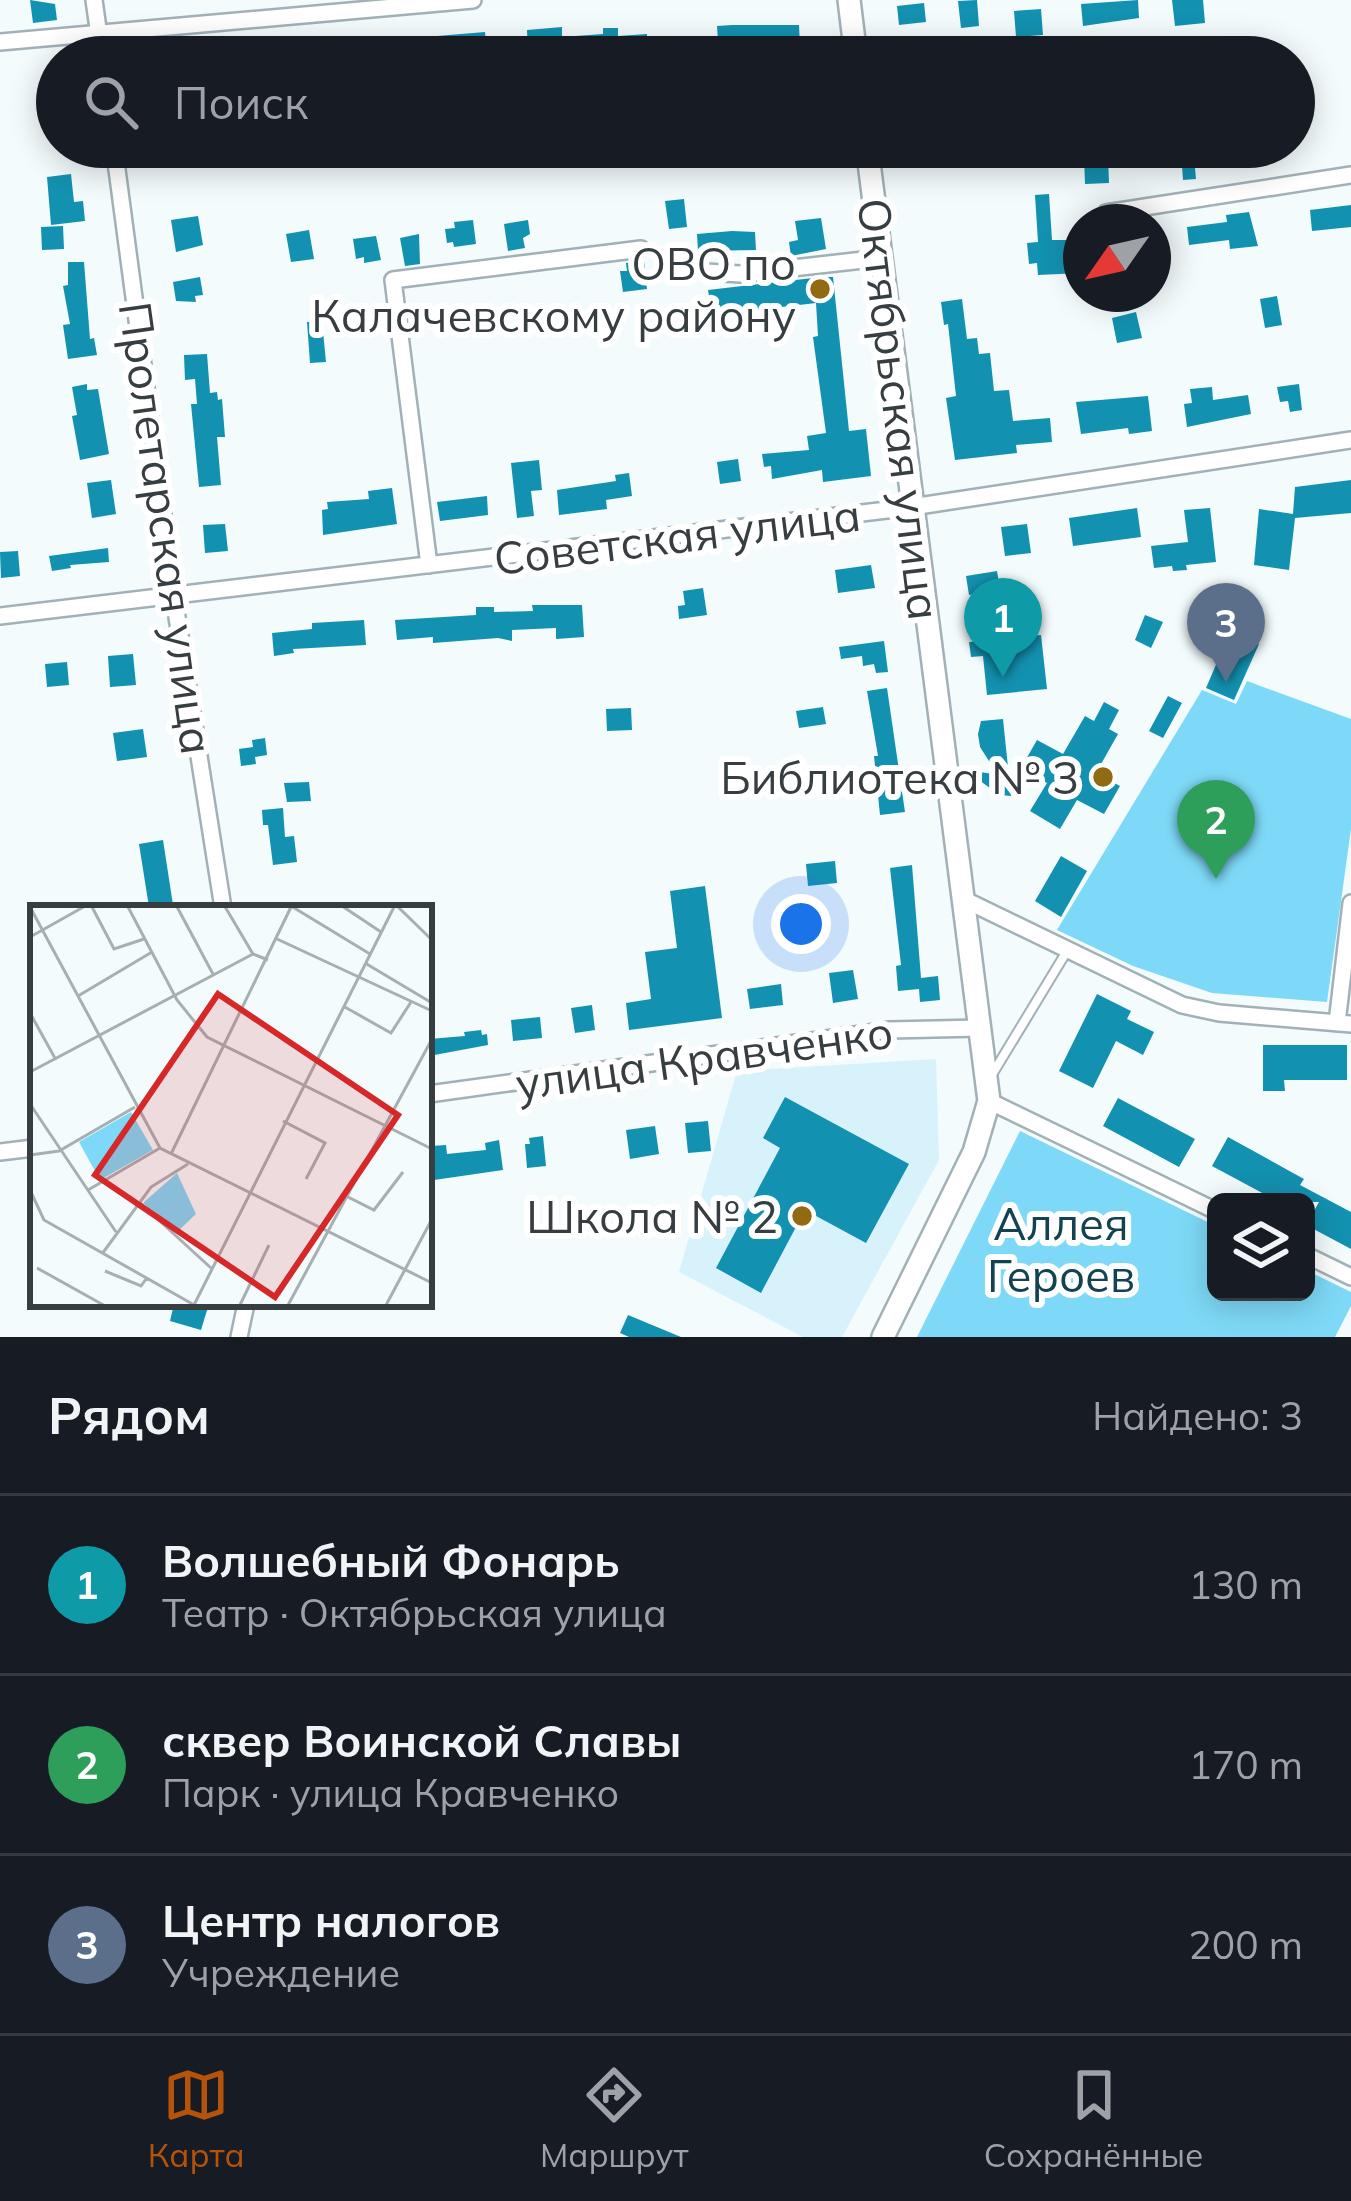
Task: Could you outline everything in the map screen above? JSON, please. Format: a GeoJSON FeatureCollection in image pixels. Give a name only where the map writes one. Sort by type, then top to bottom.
{"type":"FeatureCollection","features":[{"type":"Feature","properties":{"kind":"main road"},"geometry":{"type":"LineString","coordinates":[[849,0],[853,36]]}},
{"type":"Feature","properties":{"kind":"main road","name":"Октябрьская улица"},"geometry":{"type":"LineString","coordinates":[[870,168],[988,1092]]}},
{"type":"Feature","properties":{"kind":"main road"},"geometry":{"type":"LineString","coordinates":[[883,1337],[974,1152],[988,1092]]}},
{"type":"Feature","properties":{"kind":"street"},"geometry":{"type":"LineString","coordinates":[[94,0],[98,36]]}},
{"type":"Feature","properties":{"kind":"street"},"geometry":{"type":"LineString","coordinates":[[65,36],[473,0]]}},
{"type":"Feature","properties":{"kind":"street"},"geometry":{"type":"LineString","coordinates":[[0,42],[36,39]]}},
{"type":"Feature","properties":{"kind":"street","name":"Пролетарская улица"},"geometry":{"type":"LineString","coordinates":[[117,168],[174,598],[223,905]]}},
{"type":"Feature","properties":{"kind":"street"},"geometry":{"type":"LineString","coordinates":[[1166,204],[1351,176]]}},
{"type":"Feature","properties":{"kind":"street"},"geometry":{"type":"LineString","coordinates":[[429,566],[394,280],[641,249]]}},
{"type":"Feature","properties":{"kind":"street"},"geometry":{"type":"LineString","coordinates":[[683,254],[706,272],[740,274],[881,258]]}},
{"type":"Feature","properties":{"kind":"street","name":"Советская улица"},"geometry":{"type":"LineString","coordinates":[[0,616],[912,507],[1351,440]]}},
{"type":"Feature","properties":{"kind":"street"},"geometry":{"type":"LineString","coordinates":[[961,898],[1182,1005],[1219,1013],[1344,1023],[1351,903]]}},
{"type":"Feature","properties":{"kind":"street","name":"улица Кравченко"},"geometry":{"type":"LineString","coordinates":[[432,1094],[890,1030],[980,1028]]}},
{"type":"Feature","properties":{"kind":"street"},"geometry":{"type":"LineString","coordinates":[[988,1092],[1207,1206]]}},
{"type":"Feature","properties":{"kind":"street"},"geometry":{"type":"LineString","coordinates":[[0,1153],[30,1148]]}},
{"type":"Feature","properties":{"kind":"street"},"geometry":{"type":"LineString","coordinates":[[1315,1259],[1351,1277]]}},
{"type":"Feature","properties":{"kind":"street"},"geometry":{"type":"LineString","coordinates":[[239,1337],[245,1307]]}},
{"type":"Feature","properties":{"kind":"lane"},"geometry":{"type":"LineString","coordinates":[[988,1092],[1067,951]]}},
{"type":"Feature","properties":{"kind":"shaded area","name":"Школа № 2"},"geometry":{"type":"Polygon","coordinates":[[[936,1059],[939,1160],[842,1337],[803,1337],[679,1272],[737,1071],[936,1059]]]}},
{"type":"Feature","properties":{"kind":"green space"},"geometry":{"type":"Polygon","coordinates":[[[1247,681],[1351,719],[1351,829],[1327,1002],[1212,993],[1133,966],[1057,930],[1202,690],[1236,704],[1247,681]]]}},
{"type":"Feature","properties":{"kind":"green space","name":"Аллея Героев"},"geometry":{"type":"Polygon","coordinates":[[[1020,1131],[1207,1222],[1207,1301],[1315,1301],[1315,1274],[1351,1292],[1351,1306],[1335,1337],[917,1337],[1020,1131]]]}},
{"type":"Feature","properties":{"kind":"building"},"geometry":{"type":"Polygon","coordinates":[[[30,0],[55,4],[57,20],[33,23],[30,0]]]}},
{"type":"Feature","properties":{"kind":"building"},"geometry":{"type":"Polygon","coordinates":[[[977,0],[979,26],[961,28],[958,1],[977,0]]]}},
{"type":"Feature","properties":{"kind":"building"},"geometry":{"type":"Polygon","coordinates":[[[1138,0],[1139,18],[1083,26],[1081,4],[1138,0]]]}},
{"type":"Feature","properties":{"kind":"building"},"geometry":{"type":"Polygon","coordinates":[[[1172,0],[1203,0],[1205,23],[1175,26],[1172,0]]]}},
{"type":"Feature","properties":{"kind":"building"},"geometry":{"type":"Polygon","coordinates":[[[924,3],[926,22],[899,25],[897,6],[924,3]]]}},
{"type":"Feature","properties":{"kind":"building"},"geometry":{"type":"Polygon","coordinates":[[[1041,9],[1043,35],[1016,36],[1014,11],[1041,9]]]}},
{"type":"Feature","properties":{"kind":"building"},"geometry":{"type":"Polygon","coordinates":[[[799,25],[800,36],[718,36],[717,26],[799,25]]]}},
{"type":"Feature","properties":{"kind":"building"},"geometry":{"type":"Polygon","coordinates":[[[562,27],[562,36],[527,36],[527,30],[562,27]]]}},
{"type":"Feature","properties":{"kind":"building"},"geometry":{"type":"Polygon","coordinates":[[[603,28],[618,28],[618,36],[576,36],[603,34],[603,28]]]}},
{"type":"Feature","properties":{"kind":"building"},"geometry":{"type":"Polygon","coordinates":[[[485,32],[485,36],[437,36],[485,32]]]}},
{"type":"Feature","properties":{"kind":"building"},"geometry":{"type":"Polygon","coordinates":[[[1084,168],[1108,168],[1109,183],[1085,184],[1084,168]]]}},
{"type":"Feature","properties":{"kind":"building"},"geometry":{"type":"Polygon","coordinates":[[[1182,168],[1195,168],[1196,179],[1183,180],[1182,168]]]}},
{"type":"Feature","properties":{"kind":"building"},"geometry":{"type":"Polygon","coordinates":[[[71,174],[74,202],[83,201],[85,221],[51,225],[47,177],[71,174]]]}},
{"type":"Feature","properties":{"kind":"building"},"geometry":{"type":"Polygon","coordinates":[[[1049,194],[1052,240],[1063,240],[1063,274],[1038,275],[1037,263],[1029,264],[1027,243],[1038,242],[1035,195],[1049,194]]]}},
{"type":"Feature","properties":{"kind":"building"},"geometry":{"type":"Polygon","coordinates":[[[684,199],[687,227],[669,229],[665,201],[684,199]]]}},
{"type":"Feature","properties":{"kind":"building"},"geometry":{"type":"Polygon","coordinates":[[[1351,205],[1351,227],[1312,231],[1310,210],[1351,205]]]}},
{"type":"Feature","properties":{"kind":"building"},"geometry":{"type":"Polygon","coordinates":[[[1249,212],[1258,246],[1230,249],[1229,240],[1189,245],[1187,227],[1227,222],[1226,215],[1249,212]]]}},
{"type":"Feature","properties":{"kind":"building"},"geometry":{"type":"Polygon","coordinates":[[[198,216],[203,245],[176,252],[171,220],[198,216]]]}},
{"type":"Feature","properties":{"kind":"building"},"geometry":{"type":"Polygon","coordinates":[[[821,218],[826,249],[791,256],[789,242],[798,240],[795,221],[821,218]]]}},
{"type":"Feature","properties":{"kind":"building"},"geometry":{"type":"Polygon","coordinates":[[[473,220],[476,244],[454,247],[453,242],[447,243],[445,229],[455,228],[454,222],[473,220]]]}},
{"type":"Feature","properties":{"kind":"building"},"geometry":{"type":"Polygon","coordinates":[[[528,220],[525,248],[508,251],[504,224],[528,220]]]}},
{"type":"Feature","properties":{"kind":"building"},"geometry":{"type":"Polygon","coordinates":[[[63,226],[64,249],[42,250],[41,227],[63,226]]]}},
{"type":"Feature","properties":{"kind":"building"},"geometry":{"type":"Polygon","coordinates":[[[309,230],[314,259],[291,262],[286,234],[309,230]]]}},
{"type":"Feature","properties":{"kind":"building"},"geometry":{"type":"Polygon","coordinates":[[[755,232],[756,250],[698,251],[697,234],[755,232]]]}},
{"type":"Feature","properties":{"kind":"building"},"geometry":{"type":"Polygon","coordinates":[[[419,234],[420,264],[405,266],[400,238],[419,234]]]}},
{"type":"Feature","properties":{"kind":"building"},"geometry":{"type":"Polygon","coordinates":[[[376,236],[381,260],[364,263],[364,257],[356,259],[353,239],[376,236]]]}},
{"type":"Feature","properties":{"kind":"building"},"geometry":{"type":"Polygon","coordinates":[[[644,261],[647,289],[623,292],[620,271],[627,271],[626,263],[644,261]]]}},
{"type":"Feature","properties":{"kind":"building"},"geometry":{"type":"Polygon","coordinates":[[[68,262],[84,262],[90,339],[94,338],[97,355],[68,359],[63,325],[70,324],[63,286],[68,285],[68,262]]]}},
{"type":"Feature","properties":{"kind":"building"},"geometry":{"type":"Polygon","coordinates":[[[200,277],[203,295],[195,296],[196,302],[176,301],[173,282],[200,277]]]}},
{"type":"Feature","properties":{"kind":"building"},"geometry":{"type":"Polygon","coordinates":[[[833,277],[849,431],[866,429],[871,476],[823,482],[822,470],[772,479],[771,466],[764,467],[762,454],[809,450],[807,436],[826,433],[813,337],[818,336],[816,303],[712,315],[708,290],[833,277]]]}},
{"type":"Feature","properties":{"kind":"building"},"geometry":{"type":"Polygon","coordinates":[[[1277,296],[1282,325],[1265,328],[1260,299],[1277,296]]]}},
{"type":"Feature","properties":{"kind":"building"},"geometry":{"type":"Polygon","coordinates":[[[962,299],[967,339],[977,338],[979,354],[990,353],[994,391],[1009,390],[1013,421],[1050,418],[1052,442],[1016,445],[1017,453],[955,460],[946,398],[956,396],[941,302],[962,299]]]}},
{"type":"Feature","properties":{"kind":"building"},"geometry":{"type":"Polygon","coordinates":[[[1136,312],[1142,338],[1117,343],[1112,318],[1136,312]]]}},
{"type":"Feature","properties":{"kind":"building"},"geometry":{"type":"Polygon","coordinates":[[[322,321],[326,362],[310,363],[307,322],[322,321]]]}},
{"type":"Feature","properties":{"kind":"building"},"geometry":{"type":"Polygon","coordinates":[[[207,354],[210,393],[217,392],[218,400],[222,399],[225,437],[217,437],[221,485],[199,487],[191,404],[197,404],[195,379],[185,380],[184,355],[207,354]]]}},
{"type":"Feature","properties":{"kind":"building"},"geometry":{"type":"Polygon","coordinates":[[[87,384],[87,390],[98,389],[109,454],[80,460],[72,387],[87,384]]]}},
{"type":"Feature","properties":{"kind":"building"},"geometry":{"type":"Polygon","coordinates":[[[1299,384],[1302,410],[1290,412],[1288,401],[1280,402],[1277,387],[1299,384]]]}},
{"type":"Feature","properties":{"kind":"building"},"geometry":{"type":"Polygon","coordinates":[[[1212,387],[1213,400],[1248,395],[1251,414],[1187,427],[1184,404],[1192,403],[1190,389],[1212,387]]]}},
{"type":"Feature","properties":{"kind":"building"},"geometry":{"type":"Polygon","coordinates":[[[1148,396],[1152,431],[1129,434],[1128,428],[1081,434],[1076,402],[1148,396]]]}},
{"type":"Feature","properties":{"kind":"building"},"geometry":{"type":"Polygon","coordinates":[[[738,459],[741,481],[720,484],[717,462],[738,459]]]}},
{"type":"Feature","properties":{"kind":"building"},"geometry":{"type":"Polygon","coordinates":[[[539,460],[542,490],[531,491],[534,516],[517,518],[511,463],[539,460]]]}},
{"type":"Feature","properties":{"kind":"building"},"geometry":{"type":"Polygon","coordinates":[[[629,473],[632,496],[606,500],[607,509],[559,515],[557,490],[616,481],[615,475],[629,473]]]}},
{"type":"Feature","properties":{"kind":"building"},"geometry":{"type":"Polygon","coordinates":[[[111,480],[116,514],[92,518],[87,483],[111,480]]]}},
{"type":"Feature","properties":{"kind":"building"},"geometry":{"type":"Polygon","coordinates":[[[1351,480],[1351,513],[1295,518],[1289,570],[1254,565],[1259,509],[1293,514],[1295,487],[1351,480]]]}},
{"type":"Feature","properties":{"kind":"building"},"geometry":{"type":"Polygon","coordinates":[[[392,488],[397,524],[323,535],[322,510],[328,509],[327,502],[369,499],[368,491],[392,488]]]}},
{"type":"Feature","properties":{"kind":"building"},"geometry":{"type":"Polygon","coordinates":[[[487,496],[488,515],[440,521],[437,502],[487,496]]]}},
{"type":"Feature","properties":{"kind":"building"},"geometry":{"type":"Polygon","coordinates":[[[1137,508],[1141,537],[1073,546],[1069,518],[1137,508]]]}},
{"type":"Feature","properties":{"kind":"building"},"geometry":{"type":"Polygon","coordinates":[[[1210,508],[1216,562],[1186,565],[1187,570],[1154,568],[1151,546],[1188,542],[1184,510],[1210,508]]]}},
{"type":"Feature","properties":{"kind":"building"},"geometry":{"type":"Polygon","coordinates":[[[225,524],[228,551],[205,553],[203,525],[225,524]]]}},
{"type":"Feature","properties":{"kind":"building"},"geometry":{"type":"Polygon","coordinates":[[[1027,524],[1031,553],[1005,556],[1001,527],[1027,524]]]}},
{"type":"Feature","properties":{"kind":"building"},"geometry":{"type":"Polygon","coordinates":[[[108,548],[109,562],[52,571],[49,556],[108,548]]]}},
{"type":"Feature","properties":{"kind":"building"},"geometry":{"type":"Polygon","coordinates":[[[18,551],[20,576],[1,578],[0,552],[18,551]]]}},
{"type":"Feature","properties":{"kind":"building"},"geometry":{"type":"Polygon","coordinates":[[[871,565],[875,588],[838,593],[835,570],[871,565]]]}},
{"type":"Feature","properties":{"kind":"building"},"geometry":{"type":"Polygon","coordinates":[[[997,571],[1008,638],[1041,635],[1047,689],[987,695],[983,656],[971,657],[969,642],[982,641],[966,576],[997,571]]]}},
{"type":"Feature","properties":{"kind":"building"},"geometry":{"type":"Polygon","coordinates":[[[703,588],[707,615],[679,619],[678,606],[685,605],[683,591],[703,588]]]}},
{"type":"Feature","properties":{"kind":"building"},"geometry":{"type":"Polygon","coordinates":[[[532,605],[582,605],[584,637],[556,639],[556,628],[512,630],[512,641],[397,640],[395,620],[476,615],[476,607],[494,607],[494,612],[533,611],[532,605]]]}},
{"type":"Feature","properties":{"kind":"building"},"geometry":{"type":"Polygon","coordinates":[[[1145,615],[1163,622],[1151,648],[1135,640],[1145,615]]]}},
{"type":"Feature","properties":{"kind":"building"},"geometry":{"type":"Polygon","coordinates":[[[364,620],[366,645],[293,649],[294,653],[274,656],[272,633],[312,629],[312,623],[364,620]]]}},
{"type":"Feature","properties":{"kind":"building"},"geometry":{"type":"Polygon","coordinates":[[[1226,632],[1259,644],[1234,700],[1206,688],[1226,632]]]}},
{"type":"Feature","properties":{"kind":"building"},"geometry":{"type":"Polygon","coordinates":[[[884,641],[888,672],[876,673],[874,664],[863,666],[862,656],[841,659],[839,647],[884,641]]]}},
{"type":"Feature","properties":{"kind":"building"},"geometry":{"type":"Polygon","coordinates":[[[133,654],[136,685],[110,687],[108,656],[133,654]]]}},
{"type":"Feature","properties":{"kind":"building"},"geometry":{"type":"Polygon","coordinates":[[[67,662],[69,685],[47,687],[45,664],[67,662]]]}},
{"type":"Feature","properties":{"kind":"building"},"geometry":{"type":"Polygon","coordinates":[[[887,688],[905,812],[880,815],[874,756],[878,756],[867,691],[887,688]]]}},
{"type":"Feature","properties":{"kind":"building"},"geometry":{"type":"Polygon","coordinates":[[[1168,696],[1182,703],[1163,738],[1149,731],[1168,696]]]}},
{"type":"Feature","properties":{"kind":"building"},"geometry":{"type":"Polygon","coordinates":[[[1104,702],[1119,710],[1109,729],[1118,734],[1096,773],[1120,786],[1104,814],[1077,800],[1060,829],[1030,811],[1047,783],[1021,768],[1037,740],[1063,754],[1085,716],[1094,721],[1104,702]]]}},
{"type":"Feature","properties":{"kind":"building"},"geometry":{"type":"Polygon","coordinates":[[[823,707],[826,724],[799,728],[796,711],[823,707]]]}},
{"type":"Feature","properties":{"kind":"building"},"geometry":{"type":"Polygon","coordinates":[[[631,708],[632,730],[607,731],[606,709],[631,708]]]}},
{"type":"Feature","properties":{"kind":"building"},"geometry":{"type":"Polygon","coordinates":[[[1003,719],[1011,796],[1000,795],[963,769],[998,775],[980,747],[978,734],[981,721],[1003,719]]]}},
{"type":"Feature","properties":{"kind":"building"},"geometry":{"type":"Polygon","coordinates":[[[143,729],[147,757],[117,761],[113,733],[143,729]]]}},
{"type":"Feature","properties":{"kind":"building"},"geometry":{"type":"Polygon","coordinates":[[[265,738],[267,755],[255,757],[256,764],[241,766],[239,749],[253,747],[252,740],[265,738]]]}},
{"type":"Feature","properties":{"kind":"building"},"geometry":{"type":"Polygon","coordinates":[[[309,782],[311,801],[287,802],[284,783],[309,782]]]}},
{"type":"Feature","properties":{"kind":"building"},"geometry":{"type":"Polygon","coordinates":[[[283,808],[285,837],[294,836],[297,862],[273,865],[262,810],[283,808]]]}},
{"type":"Feature","properties":{"kind":"building"},"geometry":{"type":"Polygon","coordinates":[[[163,840],[173,905],[149,905],[139,844],[163,840]]]}},
{"type":"Feature","properties":{"kind":"building"},"geometry":{"type":"Polygon","coordinates":[[[1061,856],[1087,871],[1061,917],[1035,901],[1061,856]]]}},
{"type":"Feature","properties":{"kind":"building"},"geometry":{"type":"Polygon","coordinates":[[[835,861],[837,883],[808,886],[806,864],[835,861]]]}},
{"type":"Feature","properties":{"kind":"building"},"geometry":{"type":"Polygon","coordinates":[[[912,865],[921,978],[938,976],[940,1000],[920,1002],[919,989],[898,991],[896,966],[901,965],[890,868],[912,865]]]}},
{"type":"Feature","properties":{"kind":"building"},"geometry":{"type":"Polygon","coordinates":[[[705,886],[722,1018],[629,1030],[626,1003],[651,999],[645,952],[677,948],[670,891],[705,886]]]}},
{"type":"Feature","properties":{"kind":"building"},"geometry":{"type":"Polygon","coordinates":[[[853,970],[858,999],[833,1003],[829,973],[853,970]]]}},
{"type":"Feature","properties":{"kind":"building"},"geometry":{"type":"Polygon","coordinates":[[[781,984],[783,1005],[750,1009],[747,989],[781,984]]]}},
{"type":"Feature","properties":{"kind":"building"},"geometry":{"type":"Polygon","coordinates":[[[1097,994],[1131,1011],[1127,1019],[1154,1032],[1143,1055],[1116,1041],[1093,1088],[1059,1071],[1097,994]]]}},
{"type":"Feature","properties":{"kind":"building"},"geometry":{"type":"Polygon","coordinates":[[[592,1005],[595,1030],[575,1033],[571,1008],[592,1005]]]}},
{"type":"Feature","properties":{"kind":"building"},"geometry":{"type":"Polygon","coordinates":[[[540,1017],[542,1038],[513,1041],[511,1020],[540,1017]]]}},
{"type":"Feature","properties":{"kind":"building"},"geometry":{"type":"Polygon","coordinates":[[[481,1030],[482,1035],[487,1034],[488,1045],[432,1055],[432,1039],[465,1036],[464,1032],[481,1030]]]}},
{"type":"Feature","properties":{"kind":"building"},"geometry":{"type":"Polygon","coordinates":[[[1263,1045],[1347,1045],[1347,1080],[1284,1080],[1285,1091],[1263,1091],[1263,1045]]]}},
{"type":"Feature","properties":{"kind":"building"},"geometry":{"type":"Polygon","coordinates":[[[785,1097],[909,1164],[866,1243],[805,1210],[761,1293],[716,1268],[780,1148],[763,1138],[785,1097]]]}},
{"type":"Feature","properties":{"kind":"building"},"geometry":{"type":"Polygon","coordinates":[[[1118,1098],[1195,1139],[1179,1167],[1103,1126],[1118,1098]]]}},
{"type":"Feature","properties":{"kind":"building"},"geometry":{"type":"Polygon","coordinates":[[[708,1121],[711,1151],[688,1153],[685,1123],[708,1121]]]}},
{"type":"Feature","properties":{"kind":"building"},"geometry":{"type":"Polygon","coordinates":[[[655,1126],[659,1154],[630,1159],[626,1130],[655,1126]]]}},
{"type":"Feature","properties":{"kind":"building"},"geometry":{"type":"Polygon","coordinates":[[[543,1136],[546,1166],[527,1168],[525,1144],[530,1144],[529,1138],[543,1136]]]}},
{"type":"Feature","properties":{"kind":"building"},"geometry":{"type":"Polygon","coordinates":[[[1228,1137],[1304,1179],[1300,1185],[1351,1212],[1351,1249],[1315,1230],[1319,1202],[1315,1202],[1315,1193],[1262,1193],[1212,1166],[1228,1137]]]}},
{"type":"Feature","properties":{"kind":"building"},"geometry":{"type":"Polygon","coordinates":[[[499,1140],[503,1170],[434,1180],[432,1146],[446,1145],[447,1154],[486,1150],[485,1143],[499,1140]]]}},
{"type":"Feature","properties":{"kind":"building"},"geometry":{"type":"Polygon","coordinates":[[[173,1307],[208,1307],[201,1330],[170,1321],[173,1307]]]}},
{"type":"Feature","properties":{"kind":"building"},"geometry":{"type":"Polygon","coordinates":[[[628,1315],[681,1337],[629,1337],[620,1333],[628,1315]]]}},
{"type":"Feature","properties":{"kind":"place","name":"ОВО по Калачевскому району"},"geometry":{"type":"Point","coordinates":[820,289]}},
{"type":"Feature","properties":{"kind":"place","name":"Волшебный Фонарь"},"geometry":{"type":"Point","coordinates":[1003,677]}},
{"type":"Feature","properties":{"kind":"place","name":"Центр налогов"},"geometry":{"type":"Point","coordinates":[1226,682]}},
{"type":"Feature","properties":{"kind":"place","name":"Библиотека № 3"},"geometry":{"type":"Point","coordinates":[1103,777]}},
{"type":"Feature","properties":{"kind":"place","name":"сквер Воинской Славы"},"geometry":{"type":"Point","coordinates":[1216,879]}},
{"type":"Feature","properties":{"kind":"place","name":"Школа № 2"},"geometry":{"type":"Point","coordinates":[802,1216]}}]}
